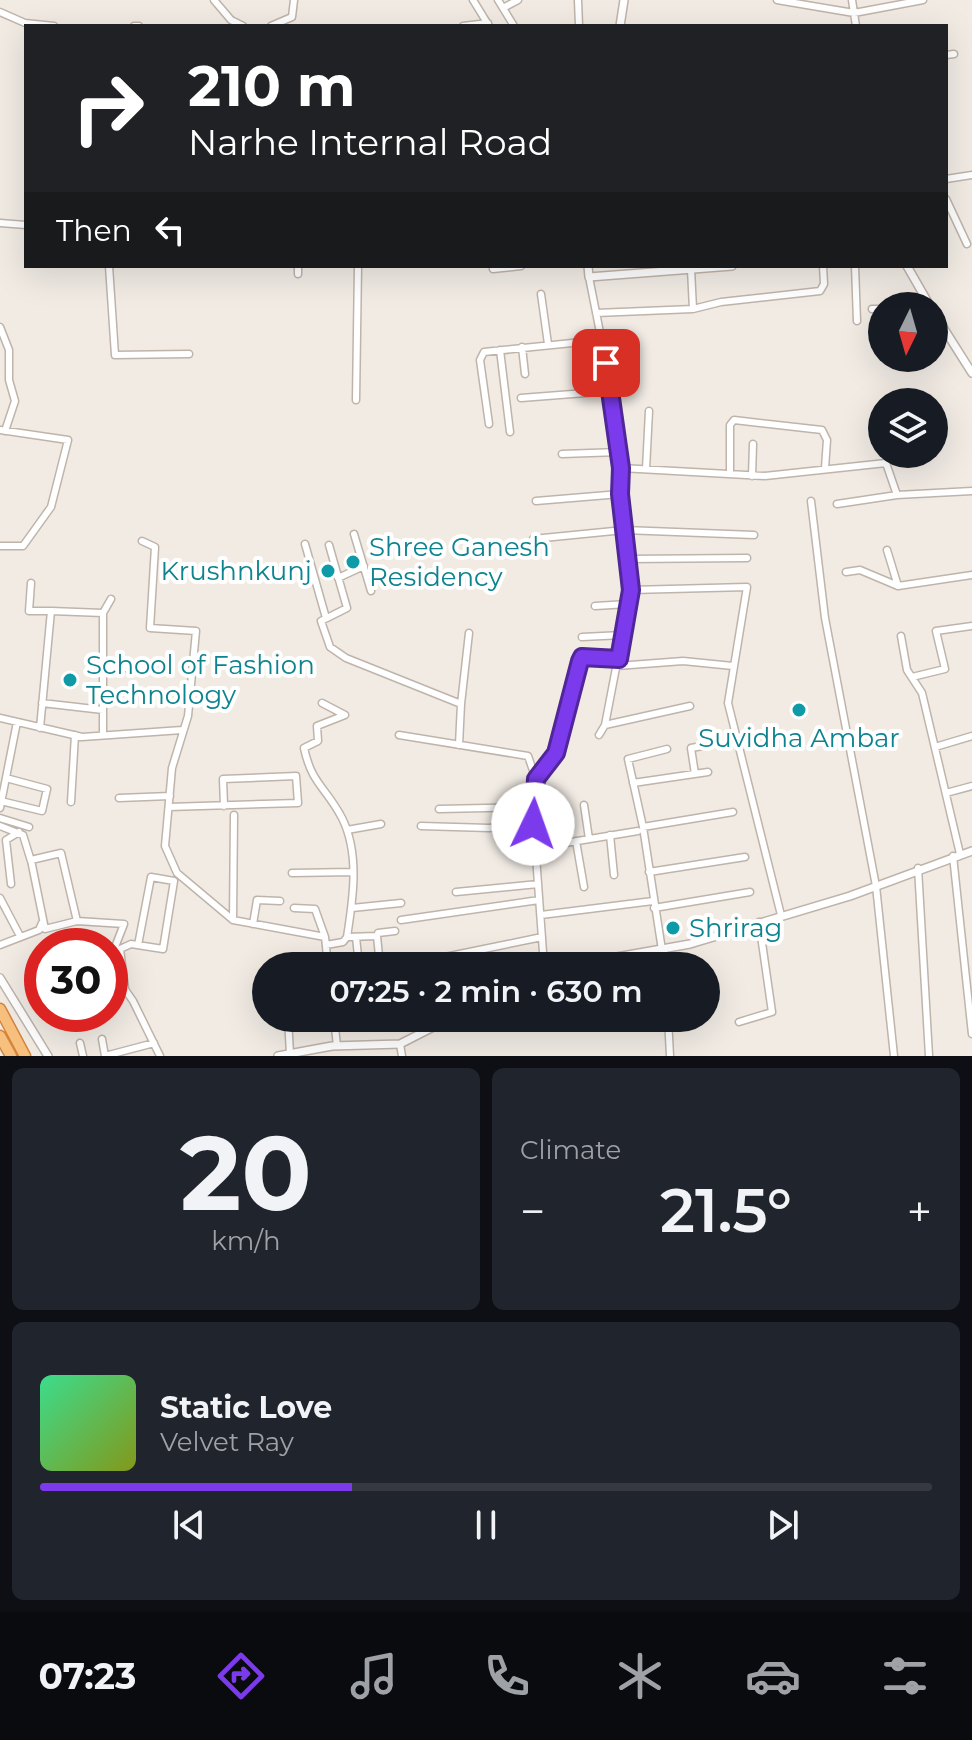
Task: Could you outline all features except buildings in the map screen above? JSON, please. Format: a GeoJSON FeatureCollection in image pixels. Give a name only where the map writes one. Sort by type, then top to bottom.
{"type":"FeatureCollection","features":[{"type":"Feature","properties":{"kind":"highway"},"geometry":{"type":"LineString","coordinates":[[0,1009],[25,1056]]}},
{"type":"Feature","properties":{"kind":"highway"},"geometry":{"type":"LineString","coordinates":[[0,1036],[11,1056]]}},
{"type":"Feature","properties":{"kind":"street"},"geometry":{"type":"LineString","coordinates":[[214,0],[231,20],[239,24]]}},
{"type":"Feature","properties":{"kind":"street"},"geometry":{"type":"LineString","coordinates":[[276,24],[292,17],[294,0]]}},
{"type":"Feature","properties":{"kind":"street"},"geometry":{"type":"LineString","coordinates":[[473,0],[487,24]]}},
{"type":"Feature","properties":{"kind":"street"},"geometry":{"type":"LineString","coordinates":[[498,0],[513,24]]}},
{"type":"Feature","properties":{"kind":"street"},"geometry":{"type":"LineString","coordinates":[[503,8],[518,0]]}},
{"type":"Feature","properties":{"kind":"street"},"geometry":{"type":"LineString","coordinates":[[578,0],[579,24]]}},
{"type":"Feature","properties":{"kind":"street"},"geometry":{"type":"LineString","coordinates":[[620,24],[624,0]]}},
{"type":"Feature","properties":{"kind":"street"},"geometry":{"type":"LineString","coordinates":[[777,0],[854,13],[923,0]]}},
{"type":"Feature","properties":{"kind":"street"},"geometry":{"type":"LineString","coordinates":[[852,0],[856,24]]}},
{"type":"Feature","properties":{"kind":"street"},"geometry":{"type":"LineString","coordinates":[[0,12],[37,24]]}},
{"type":"Feature","properties":{"kind":"street"},"geometry":{"type":"LineString","coordinates":[[948,179],[972,175]]}},
{"type":"Feature","properties":{"kind":"street"},"geometry":{"type":"LineString","coordinates":[[950,218],[967,244]]}},
{"type":"Feature","properties":{"kind":"street"},"geometry":{"type":"LineString","coordinates":[[0,223],[24,225]]}},
{"type":"Feature","properties":{"kind":"street"},"geometry":{"type":"LineString","coordinates":[[109,268],[115,355],[189,354]]}},
{"type":"Feature","properties":{"kind":"street"},"geometry":{"type":"LineString","coordinates":[[356,400],[358,268]]}},
{"type":"Feature","properties":{"kind":"street"},"geometry":{"type":"LineString","coordinates":[[493,269],[502,268]]}},
{"type":"Feature","properties":{"kind":"street"},"geometry":{"type":"LineString","coordinates":[[588,268],[611,391],[631,590],[605,725],[599,735]]}},
{"type":"Feature","properties":{"kind":"street"},"geometry":{"type":"LineString","coordinates":[[589,277],[705,268]]}},
{"type":"Feature","properties":{"kind":"street"},"geometry":{"type":"LineString","coordinates":[[596,313],[693,309],[721,302],[820,291],[824,284],[823,268]]}},
{"type":"Feature","properties":{"kind":"street"},"geometry":{"type":"LineString","coordinates":[[855,268],[857,321]]}},
{"type":"Feature","properties":{"kind":"street"},"geometry":{"type":"LineString","coordinates":[[908,268],[922,292]]}},
{"type":"Feature","properties":{"kind":"street"},"geometry":{"type":"LineString","coordinates":[[691,269],[693,309]]}},
{"type":"Feature","properties":{"kind":"street"},"geometry":{"type":"LineString","coordinates":[[541,294],[548,344]]}},
{"type":"Feature","properties":{"kind":"street"},"geometry":{"type":"LineString","coordinates":[[0,327],[9,350],[9,380],[15,401],[2,431],[68,440],[51,507],[23,546],[0,546]]}},
{"type":"Feature","properties":{"kind":"street"},"geometry":{"type":"LineString","coordinates":[[948,335],[972,373]]}},
{"type":"Feature","properties":{"kind":"street"},"geometry":{"type":"LineString","coordinates":[[489,424],[481,356],[484,352],[602,340]]}},
{"type":"Feature","properties":{"kind":"street"},"geometry":{"type":"LineString","coordinates":[[522,347],[525,374]]}},
{"type":"Feature","properties":{"kind":"street"},"geometry":{"type":"LineString","coordinates":[[500,350],[510,432]]}},
{"type":"Feature","properties":{"kind":"street"},"geometry":{"type":"LineString","coordinates":[[521,398],[611,391]]}},
{"type":"Feature","properties":{"kind":"street"},"geometry":{"type":"LineString","coordinates":[[646,469],[649,411]]}},
{"type":"Feature","properties":{"kind":"street"},"geometry":{"type":"LineString","coordinates":[[730,474],[730,425],[734,420],[822,430],[827,440],[825,468]]}},
{"type":"Feature","properties":{"kind":"street"},"geometry":{"type":"LineString","coordinates":[[752,476],[753,444]]}},
{"type":"Feature","properties":{"kind":"street"},"geometry":{"type":"LineString","coordinates":[[562,454],[619,452]]}},
{"type":"Feature","properties":{"kind":"street"},"geometry":{"type":"LineString","coordinates":[[621,468],[752,476],[886,463],[897,495]]}},
{"type":"Feature","properties":{"kind":"street"},"geometry":{"type":"LineString","coordinates":[[837,504],[897,495],[972,491]]}},
{"type":"Feature","properties":{"kind":"street"},"geometry":{"type":"LineString","coordinates":[[536,501],[620,494]]}},
{"type":"Feature","properties":{"kind":"street"},"geometry":{"type":"LineString","coordinates":[[811,501],[825,618],[876,886],[894,1056]]}},
{"type":"Feature","properties":{"kind":"street"},"geometry":{"type":"LineString","coordinates":[[533,539],[624,530],[754,535]]}},
{"type":"Feature","properties":{"kind":"street"},"geometry":{"type":"LineString","coordinates":[[354,534],[371,591]]}},
{"type":"Feature","properties":{"kind":"street"},"geometry":{"type":"LineString","coordinates":[[142,541],[155,547],[150,628],[196,631],[188,716],[182,730],[170,796],[165,846],[177,873],[233,920],[325,941],[343,942],[347,937],[352,908],[353,872],[347,830],[305,762],[304,748],[318,741],[317,726],[345,715],[322,703]]}},
{"type":"Feature","properties":{"kind":"street"},"geometry":{"type":"LineString","coordinates":[[305,544],[326,618]]}},
{"type":"Feature","properties":{"kind":"street"},"geometry":{"type":"LineString","coordinates":[[329,545],[347,608],[326,618],[321,625],[325,638],[346,658],[461,704]]}},
{"type":"Feature","properties":{"kind":"street"},"geometry":{"type":"LineString","coordinates":[[887,550],[898,586]]}},
{"type":"Feature","properties":{"kind":"street"},"geometry":{"type":"LineString","coordinates":[[627,559],[747,558]]}},
{"type":"Feature","properties":{"kind":"street"},"geometry":{"type":"LineString","coordinates":[[338,578],[364,566]]}},
{"type":"Feature","properties":{"kind":"street"},"geometry":{"type":"LineString","coordinates":[[846,572],[860,570],[898,586],[972,575]]}},
{"type":"Feature","properties":{"kind":"street"},"geometry":{"type":"LineString","coordinates":[[31,583],[29,611],[103,613]]}},
{"type":"Feature","properties":{"kind":"street"},"geometry":{"type":"LineString","coordinates":[[631,590],[747,587],[728,703],[781,915]]}},
{"type":"Feature","properties":{"kind":"street"},"geometry":{"type":"LineString","coordinates":[[103,735],[103,613],[111,599]]}},
{"type":"Feature","properties":{"kind":"street"},"geometry":{"type":"LineString","coordinates":[[595,606],[628,604]]}},
{"type":"Feature","properties":{"kind":"street"},"geometry":{"type":"LineString","coordinates":[[40,728],[51,611]]}},
{"type":"Feature","properties":{"kind":"street"},"geometry":{"type":"LineString","coordinates":[[912,677],[945,669],[936,631],[972,626]]}},
{"type":"Feature","properties":{"kind":"street"},"geometry":{"type":"LineString","coordinates":[[459,745],[469,633]]}},
{"type":"Feature","properties":{"kind":"street"},"geometry":{"type":"LineString","coordinates":[[582,637],[623,635]]}},
{"type":"Feature","properties":{"kind":"street"},"geometry":{"type":"LineString","coordinates":[[901,636],[912,677],[922,693],[946,793],[957,855],[972,1034]]}},
{"type":"Feature","properties":{"kind":"street"},"geometry":{"type":"LineString","coordinates":[[536,779],[556,753],[582,657],[618,662],[670,661],[733,666]]}},
{"type":"Feature","properties":{"kind":"street"},"geometry":{"type":"LineString","coordinates":[[103,668],[148,668]]}},
{"type":"Feature","properties":{"kind":"street"},"geometry":{"type":"LineString","coordinates":[[42,703],[103,710]]}},
{"type":"Feature","properties":{"kind":"street"},"geometry":{"type":"LineString","coordinates":[[605,725],[690,706]]}},
{"type":"Feature","properties":{"kind":"street"},"geometry":{"type":"LineString","coordinates":[[0,718],[75,735],[182,730]]}},
{"type":"Feature","properties":{"kind":"street"},"geometry":{"type":"LineString","coordinates":[[6,778],[47,789],[42,811],[1,805],[6,778],[17,722]]}},
{"type":"Feature","properties":{"kind":"street"},"geometry":{"type":"LineString","coordinates":[[71,802],[75,735]]}},
{"type":"Feature","properties":{"kind":"street"},"geometry":{"type":"LineString","coordinates":[[399,735],[528,756],[536,779],[533,824],[543,952]]}},
{"type":"Feature","properties":{"kind":"street"},"geometry":{"type":"LineString","coordinates":[[935,747],[972,736]]}},
{"type":"Feature","properties":{"kind":"street"},"geometry":{"type":"LineString","coordinates":[[695,774],[691,748],[708,745]]}},
{"type":"Feature","properties":{"kind":"street"},"geometry":{"type":"LineString","coordinates":[[663,950],[628,759],[667,749]]}},
{"type":"Feature","properties":{"kind":"street"},"geometry":{"type":"LineString","coordinates":[[633,783],[708,772]]}},
{"type":"Feature","properties":{"kind":"street"},"geometry":{"type":"LineString","coordinates":[[169,807],[224,806],[298,803],[296,776],[223,779],[224,806]]}},
{"type":"Feature","properties":{"kind":"street"},"geometry":{"type":"LineString","coordinates":[[946,793],[972,786]]}},
{"type":"Feature","properties":{"kind":"street"},"geometry":{"type":"LineString","coordinates":[[119,798],[170,796]]}},
{"type":"Feature","properties":{"kind":"street"},"geometry":{"type":"LineString","coordinates":[[584,805],[589,839]]}},
{"type":"Feature","properties":{"kind":"street"},"geometry":{"type":"LineString","coordinates":[[439,809],[533,807]]}},
{"type":"Feature","properties":{"kind":"street"},"geometry":{"type":"LineString","coordinates":[[535,848],[733,812]]}},
{"type":"Feature","properties":{"kind":"street"},"geometry":{"type":"LineString","coordinates":[[233,920],[234,815]]}},
{"type":"Feature","properties":{"kind":"street"},"geometry":{"type":"LineString","coordinates":[[0,818],[29,827]]}},
{"type":"Feature","properties":{"kind":"street"},"geometry":{"type":"LineString","coordinates":[[347,830],[381,824]]}},
{"type":"Feature","properties":{"kind":"street"},"geometry":{"type":"LineString","coordinates":[[421,826],[489,828],[533,824]]}},
{"type":"Feature","properties":{"kind":"street"},"geometry":{"type":"LineString","coordinates":[[0,826],[19,832],[25,839],[45,929],[77,921],[124,924],[122,928]]}},
{"type":"Feature","properties":{"kind":"street"},"geometry":{"type":"LineString","coordinates":[[11,884],[6,840],[19,832]]}},
{"type":"Feature","properties":{"kind":"street"},"geometry":{"type":"LineString","coordinates":[[610,835],[614,875]]}},
{"type":"Feature","properties":{"kind":"street"},"geometry":{"type":"LineString","coordinates":[[576,841],[584,887]]}},
{"type":"Feature","properties":{"kind":"street"},"geometry":{"type":"LineString","coordinates":[[651,952],[876,886],[918,868],[972,851]]}},
{"type":"Feature","properties":{"kind":"street"},"geometry":{"type":"LineString","coordinates":[[31,860],[61,853],[77,921]]}},
{"type":"Feature","properties":{"kind":"street"},"geometry":{"type":"LineString","coordinates":[[649,872],[745,857]]}},
{"type":"Feature","properties":{"kind":"street"},"geometry":{"type":"LineString","coordinates":[[0,945],[39,930],[42,923],[31,860]]}},
{"type":"Feature","properties":{"kind":"street"},"geometry":{"type":"LineString","coordinates":[[918,868],[929,1056]]}},
{"type":"Feature","properties":{"kind":"street"},"geometry":{"type":"LineString","coordinates":[[292,873],[353,872]]}},
{"type":"Feature","properties":{"kind":"street"},"geometry":{"type":"LineString","coordinates":[[128,944],[160,950],[164,947],[174,881],[151,877],[138,945]]}},
{"type":"Feature","properties":{"kind":"street"},"geometry":{"type":"LineString","coordinates":[[456,892],[538,884]]}},
{"type":"Feature","properties":{"kind":"street"},"geometry":{"type":"LineString","coordinates":[[541,915],[750,892]]}},
{"type":"Feature","properties":{"kind":"street"},"geometry":{"type":"LineString","coordinates":[[0,898],[20,936]]}},
{"type":"Feature","properties":{"kind":"street"},"geometry":{"type":"LineString","coordinates":[[253,924],[257,900],[280,901]]}},
{"type":"Feature","properties":{"kind":"street"},"geometry":{"type":"LineString","coordinates":[[401,920],[539,900]]}},
{"type":"Feature","properties":{"kind":"street"},"geometry":{"type":"LineString","coordinates":[[352,908],[401,903]]}},
{"type":"Feature","properties":{"kind":"street"},"geometry":{"type":"LineString","coordinates":[[294,908],[315,909],[326,952]]}},
{"type":"Feature","properties":{"kind":"street"},"geometry":{"type":"LineString","coordinates":[[739,1022],[772,1012],[759,922]]}},
{"type":"Feature","properties":{"kind":"street"},"geometry":{"type":"LineString","coordinates":[[347,937],[377,936],[378,933],[395,931]]}},
{"type":"Feature","properties":{"kind":"street"},"geometry":{"type":"LineString","coordinates":[[377,936],[379,952]]}},
{"type":"Feature","properties":{"kind":"street"},"geometry":{"type":"LineString","coordinates":[[356,937],[358,952]]}},
{"type":"Feature","properties":{"kind":"street"},"geometry":{"type":"LineString","coordinates":[[469,952],[542,937]]}},
{"type":"Feature","properties":{"kind":"street"},"geometry":{"type":"LineString","coordinates":[[0,978],[48,1056]]}},
{"type":"Feature","properties":{"kind":"street"},"geometry":{"type":"LineString","coordinates":[[128,994],[160,1056]]}},
{"type":"Feature","properties":{"kind":"street"},"geometry":{"type":"LineString","coordinates":[[289,1032],[290,1054]]}},
{"type":"Feature","properties":{"kind":"street"},"geometry":{"type":"LineString","coordinates":[[336,1032],[337,1046]]}},
{"type":"Feature","properties":{"kind":"street"},"geometry":{"type":"LineString","coordinates":[[278,1056],[337,1046],[400,1044],[424,1032]]}},
{"type":"Feature","properties":{"kind":"street"},"geometry":{"type":"LineString","coordinates":[[669,1032],[670,1056]]}},
{"type":"Feature","properties":{"kind":"street"},"geometry":{"type":"LineString","coordinates":[[102,1039],[106,1056],[154,1043]]}},
{"type":"Feature","properties":{"kind":"street"},"geometry":{"type":"LineString","coordinates":[[80,1043],[83,1056]]}},
{"type":"Feature","properties":{"kind":"street"},"geometry":{"type":"LineString","coordinates":[[400,1044],[402,1056]]}},
{"type":"Feature","properties":{"kind":"place","name":"Shree Ganesh Residency"},"geometry":{"type":"Point","coordinates":[353,562]}},
{"type":"Feature","properties":{"kind":"place","name":"Krushnkunj"},"geometry":{"type":"Point","coordinates":[328,571]}},
{"type":"Feature","properties":{"kind":"place","name":"School of Fashion Technology"},"geometry":{"type":"Point","coordinates":[70,680]}},
{"type":"Feature","properties":{"kind":"place","name":"Suvidha Ambar"},"geometry":{"type":"Point","coordinates":[799,710]}},
{"type":"Feature","properties":{"kind":"place","name":"Shrirag"},"geometry":{"type":"Point","coordinates":[673,928]}},
{"type":"Feature","properties":{"kind":"route"},"geometry":{"type":"LineString","coordinates":[[533,824],[536,779],[556,753],[580,661],[582,657],[597,656],[619,659],[631,590],[620,494],[621,468],[606,363]]}}]}
